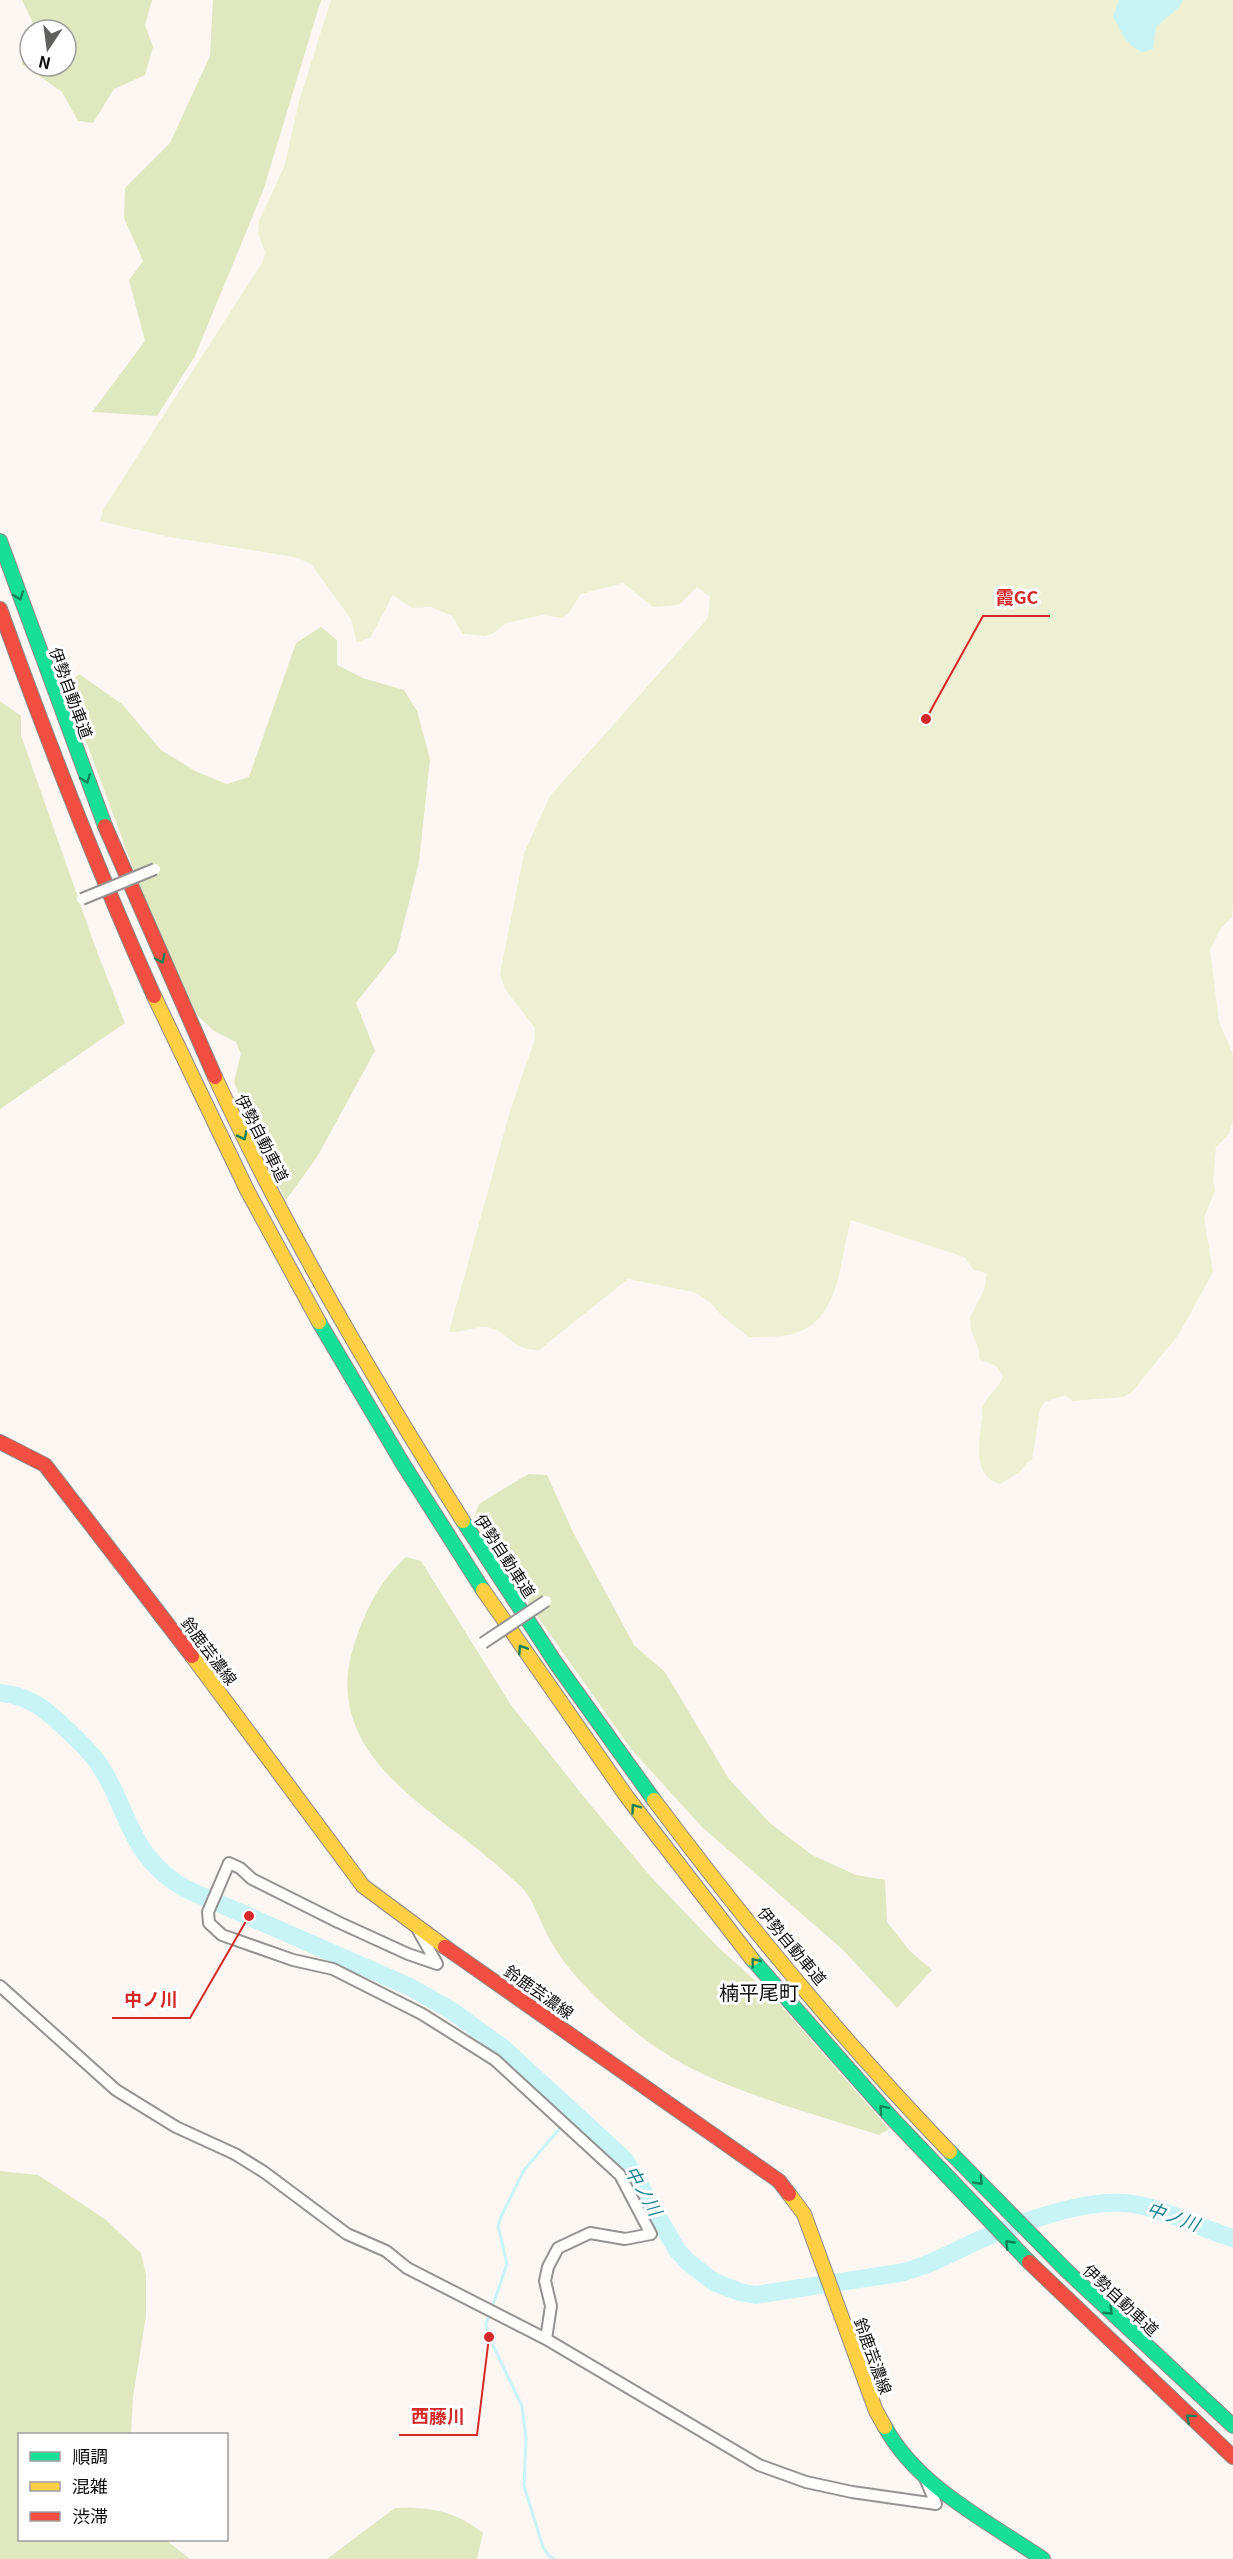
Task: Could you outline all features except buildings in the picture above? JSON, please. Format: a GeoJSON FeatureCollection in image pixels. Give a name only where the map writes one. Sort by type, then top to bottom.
{"type":"FeatureCollection","features":[{"type":"Feature","properties":{"kind":"main road","name":"伊勢自動車道"},"geometry":{"type":"LineString","coordinates":[[0,541],[87,784],[149,933],[221,1093],[300,1245],[419,1452],[532,1627],[648,1792],[793,1974],[938,2139],[1066,2271],[1233,2426]]}},
{"type":"Feature","properties":{"kind":"main road"},"geometry":{"type":"LineString","coordinates":[[0,609],[62,778],[131,945],[245,1186],[356,1391],[485,1595],[637,1811],[784,1997],[922,2152],[1050,2286],[1233,2457]]}},
{"type":"Feature","properties":{"kind":"main road","name":"鈴鹿芸濃線"},"geometry":{"type":"LineString","coordinates":[[0,1442],[45,1465],[148,1597],[363,1886],[416,1927],[779,2181],[804,2214],[876,2411],[895,2445],[925,2478],[1043,2559]]}},
{"type":"Feature","properties":{"kind":"street"},"geometry":{"type":"LineString","coordinates":[[82,899],[155,869]]}},
{"type":"Feature","properties":{"kind":"street"},"geometry":{"type":"LineString","coordinates":[[483,1643],[546,1601]]}},
{"type":"Feature","properties":{"kind":"street"},"geometry":{"type":"LineString","coordinates":[[416,1927],[437,1964],[408,1954],[338,1922],[252,1879],[240,1868],[229,1863],[222,1874],[208,1912],[209,1923],[222,1935],[293,1960],[333,1970],[422,2014],[495,2060],[620,2175],[651,2234],[625,2239],[590,2233],[558,2248],[548,2267],[545,2282],[551,2306],[546,2339]]}},
{"type":"Feature","properties":{"kind":"street"},"geometry":{"type":"LineString","coordinates":[[0,1986],[111,2087],[176,2127],[235,2154],[264,2172],[347,2234],[386,2251],[407,2268],[546,2339],[759,2465],[776,2472],[852,2492],[936,2504],[925,2478]]}},
{"type":"Feature","properties":{"kind":"green space"},"geometry":{"type":"Polygon","coordinates":[[[22,0],[152,0],[145,25],[153,47],[145,75],[114,89],[93,123],[78,121],[62,92],[42,78],[78,78],[78,18],[31,18],[22,0]]]}},
{"type":"Feature","properties":{"kind":"green space"},"geometry":{"type":"Polygon","coordinates":[[[213,0],[321,0],[263,191],[195,356],[157,416],[92,412],[145,341],[129,280],[143,261],[124,218],[125,188],[170,143],[210,56],[213,0]]]}},
{"type":"Feature","properties":{"kind":"green space"},"geometry":{"type":"Polygon","coordinates":[[[331,0],[1233,0],[1233,905],[1232,917],[1221,928],[1210,950],[1219,1022],[1233,1054],[1233,1121],[1229,1134],[1216,1147],[1213,1182],[1215,1190],[1204,1218],[1213,1272],[1179,1334],[1132,1392],[1123,1397],[1072,1401],[1065,1395],[1045,1402],[1040,1409],[1032,1460],[1027,1462],[1021,1471],[1000,1484],[985,1474],[979,1457],[979,1447],[982,1408],[1000,1384],[1003,1376],[996,1366],[979,1359],[979,1350],[971,1330],[970,1318],[984,1290],[987,1273],[974,1270],[964,1257],[851,1220],[841,1268],[830,1300],[822,1314],[811,1325],[791,1335],[749,1337],[722,1316],[710,1302],[694,1292],[628,1279],[539,1350],[521,1347],[501,1332],[487,1327],[449,1332],[510,1111],[534,1042],[535,1028],[505,989],[500,974],[524,853],[550,796],[708,618],[710,597],[697,587],[679,605],[653,607],[623,583],[581,594],[568,614],[562,618],[543,615],[506,623],[494,633],[485,636],[463,634],[452,616],[431,607],[412,608],[393,595],[370,638],[357,642],[351,619],[311,564],[295,557],[169,537],[100,521],[104,508],[262,263],[265,253],[258,233],[259,221],[284,167],[300,98],[331,0]]]}},
{"type":"Feature","properties":{"kind":"green space"},"geometry":{"type":"Polygon","coordinates":[[[321,627],[337,640],[337,665],[363,678],[404,690],[417,711],[430,759],[419,862],[397,951],[356,1003],[375,1051],[317,1157],[286,1200],[263,1156],[234,1082],[241,1054],[236,1042],[214,1031],[197,1015],[177,975],[139,884],[74,709],[71,682],[79,674],[122,704],[161,750],[197,772],[227,784],[249,777],[296,643],[321,627]]]}},
{"type":"Feature","properties":{"kind":"green space"},"geometry":{"type":"Polygon","coordinates":[[[0,701],[21,716],[21,735],[96,949],[125,1023],[0,1109],[0,701]]]}},
{"type":"Feature","properties":{"kind":"green space"},"geometry":{"type":"Polygon","coordinates":[[[528,1474],[547,1475],[573,1532],[634,1645],[665,1672],[729,1779],[770,1823],[812,1855],[856,1875],[885,1880],[887,1922],[910,1951],[932,1970],[897,2008],[843,1950],[702,1827],[631,1749],[485,1542],[474,1519],[479,1504],[528,1474]]]}},
{"type":"Feature","properties":{"kind":"green space"},"geometry":{"type":"Polygon","coordinates":[[[406,1557],[421,1561],[511,1705],[652,1878],[718,1947],[773,1997],[889,2129],[879,2135],[768,2100],[686,2066],[653,2045],[608,2009],[572,1972],[552,1944],[530,1899],[521,1886],[417,1802],[389,1776],[366,1747],[352,1715],[348,1678],[357,1636],[371,1603],[382,1584],[406,1557]]]}},
{"type":"Feature","properties":{"kind":"green space"},"geometry":{"type":"Polygon","coordinates":[[[0,2171],[38,2175],[105,2219],[141,2253],[146,2275],[146,2316],[133,2397],[131,2433],[18,2433],[18,2541],[167,2541],[190,2559],[0,2559],[0,2171]]]}},
{"type":"Feature","properties":{"kind":"green space"},"geometry":{"type":"Polygon","coordinates":[[[395,2508],[420,2508],[442,2512],[473,2526],[483,2533],[477,2559],[327,2559],[395,2508]]]}},
{"type":"Feature","properties":{"kind":"water"},"geometry":{"type":"Polygon","coordinates":[[[1119,0],[1183,0],[1179,7],[1156,27],[1153,49],[1142,52],[1128,42],[1113,17],[1119,0]]]}},
{"type":"Feature","properties":{"kind":"waterway","name":"中ノ川"},"geometry":{"type":"LineString","coordinates":[[0,1693],[18,1696],[40,1707],[87,1749],[111,1785],[142,1849],[168,1877],[186,1889],[410,1987],[452,2011],[503,2048],[625,2160],[677,2250],[688,2262],[714,2282],[755,2295],[899,2273],[930,2263],[979,2240],[1031,2220],[1070,2209],[1107,2203],[1124,2203],[1152,2208],[1233,2238]]}},
{"type":"Feature","properties":{"kind":"waterway"},"geometry":{"type":"LineString","coordinates":[[567,2121],[574,2113]]}},
{"type":"Feature","properties":{"kind":"waterway"},"geometry":{"type":"LineString","coordinates":[[492,2308],[507,2264],[498,2226],[501,2217],[524,2170],[562,2126]]}},
{"type":"Feature","properties":{"kind":"waterway"},"geometry":{"type":"LineString","coordinates":[[489,2314],[486,2325],[489,2337],[522,2406],[526,2439],[524,2486],[543,2547],[549,2556],[555,2559]]}},
{"type":"Feature","properties":{"kind":"traffic: fast"},"geometry":{"type":"LineString","coordinates":[[0,541],[105,826]]}},
{"type":"Feature","properties":{"kind":"traffic: fast"},"geometry":{"type":"LineString","coordinates":[[319,1322],[403,1464],[483,1590]]}},
{"type":"Feature","properties":{"kind":"traffic: fast"},"geometry":{"type":"LineString","coordinates":[[463,1521],[555,1662],[654,1800]]}},
{"type":"Feature","properties":{"kind":"traffic: fast"},"geometry":{"type":"LineString","coordinates":[[752,1959],[891,2117],[1029,2262]]}},
{"type":"Feature","properties":{"kind":"traffic: fast"},"geometry":{"type":"LineString","coordinates":[[950,2152],[1066,2270],[1233,2426]]}},
{"type":"Feature","properties":{"kind":"traffic: fast"},"geometry":{"type":"LineString","coordinates":[[885,2427],[916,2468],[935,2485],[955,2501],[1043,2559]]}},
{"type":"Feature","properties":{"kind":"traffic: slow"},"geometry":{"type":"LineString","coordinates":[[154,996],[247,1190],[319,1322]]}},
{"type":"Feature","properties":{"kind":"traffic: slow"},"geometry":{"type":"LineString","coordinates":[[215,1077],[271,1191],[332,1303],[396,1413],[463,1521]]}},
{"type":"Feature","properties":{"kind":"traffic: slow"},"geometry":{"type":"LineString","coordinates":[[483,1590],[627,1797],[752,1959]]}},
{"type":"Feature","properties":{"kind":"traffic: slow"},"geometry":{"type":"LineString","coordinates":[[192,1656],[363,1886],[445,1947]]}},
{"type":"Feature","properties":{"kind":"traffic: slow"},"geometry":{"type":"LineString","coordinates":[[654,1800],[797,1981],[872,2068],[950,2152]]}},
{"type":"Feature","properties":{"kind":"traffic: slow"},"geometry":{"type":"LineString","coordinates":[[789,2194],[804,2214],[876,2411],[885,2427]]}},
{"type":"Feature","properties":{"kind":"traffic: jam"},"geometry":{"type":"LineString","coordinates":[[0,609],[73,804],[154,996]]}},
{"type":"Feature","properties":{"kind":"traffic: jam"},"geometry":{"type":"LineString","coordinates":[[105,826],[215,1077]]}},
{"type":"Feature","properties":{"kind":"traffic: jam"},"geometry":{"type":"LineString","coordinates":[[0,1442],[45,1465],[192,1656]]}},
{"type":"Feature","properties":{"kind":"traffic: jam"},"geometry":{"type":"LineString","coordinates":[[445,1947],[779,2181],[789,2194]]}},
{"type":"Feature","properties":{"kind":"traffic: jam"},"geometry":{"type":"LineString","coordinates":[[1029,2262],[1233,2457]]}},
{"type":"Feature","properties":{"kind":"place","name":"霞GC"},"geometry":{"type":"Point","coordinates":[926,719]}},
{"type":"Feature","properties":{"kind":"place","name":"中ノ川"},"geometry":{"type":"Point","coordinates":[249,1916]}},
{"type":"Feature","properties":{"kind":"place","name":"西藤川"},"geometry":{"type":"Point","coordinates":[489,2337]}},
{"type":"Feature","properties":{"kind":"district","name":"楠平尾町"},"geometry":{"type":"Point","coordinates":[759,1993]}}]}
